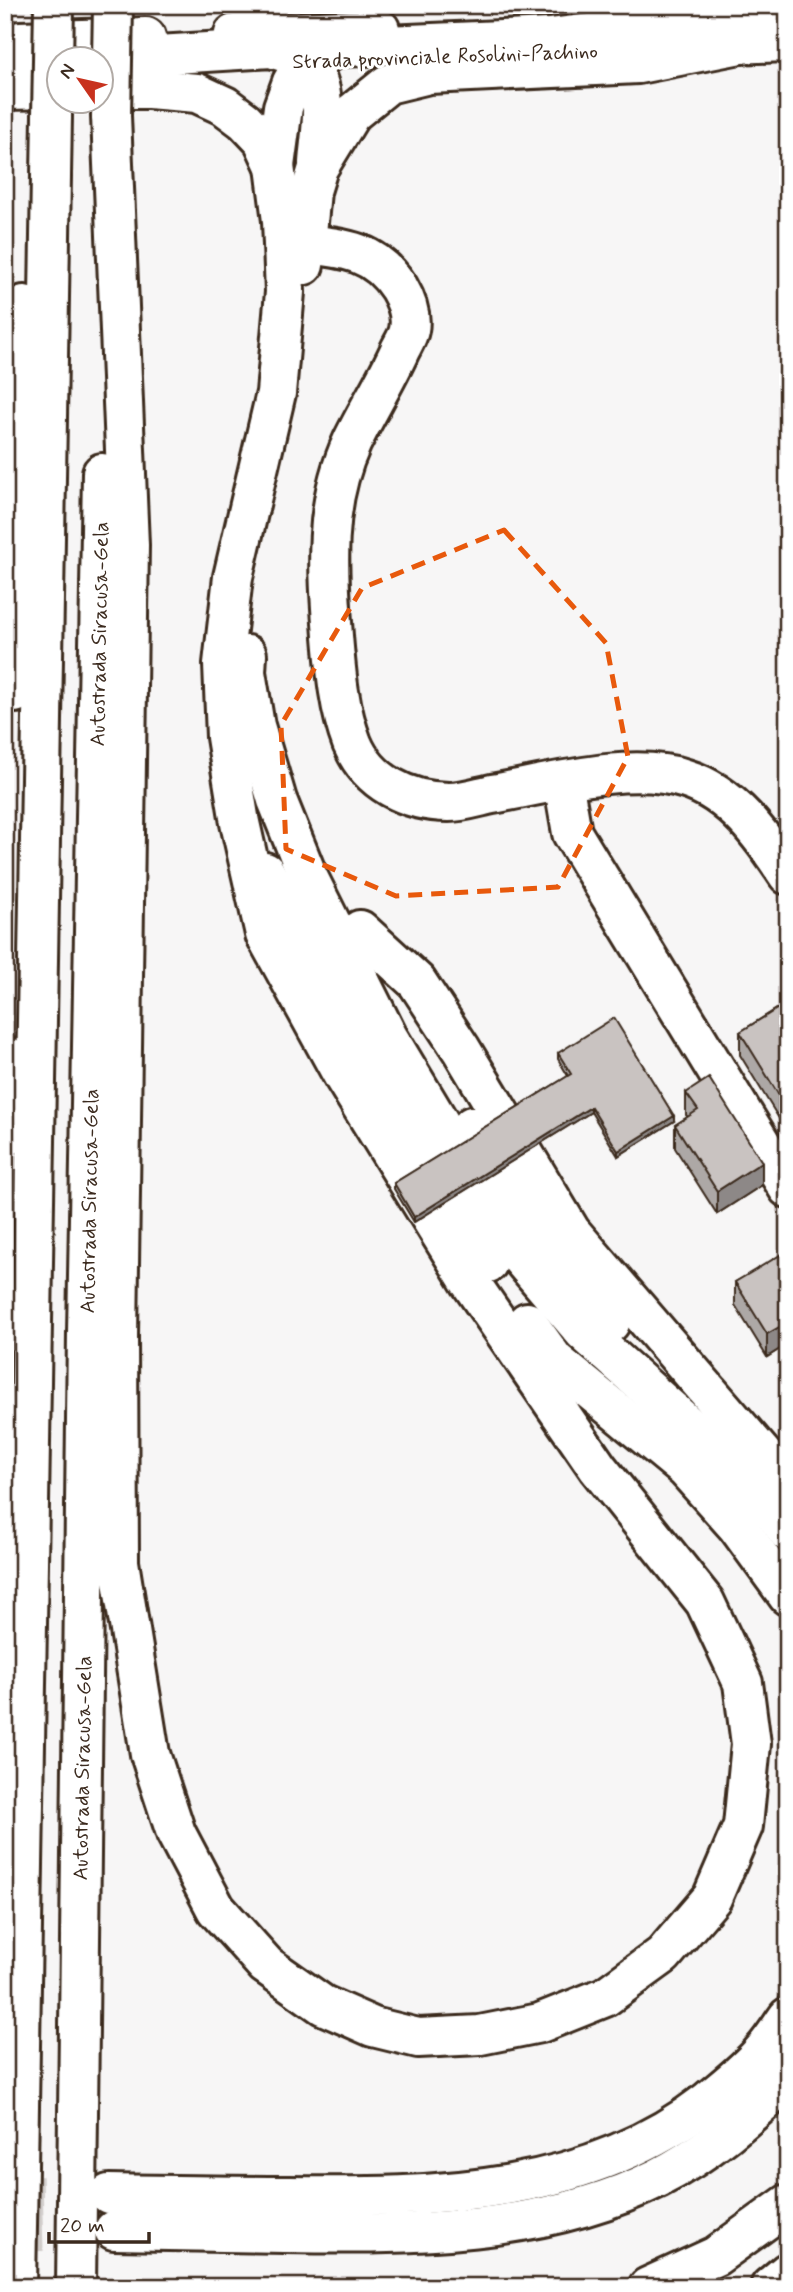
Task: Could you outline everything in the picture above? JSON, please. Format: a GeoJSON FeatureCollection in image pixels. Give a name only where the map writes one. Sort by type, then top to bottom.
{"type":"FeatureCollection","features":[{"type":"Feature","properties":{"kind":"main road"},"geometry":{"type":"LineString","coordinates":[[54,5],[55,46]]}},
{"type":"Feature","properties":{"kind":"main road"},"geometry":{"type":"LineString","coordinates":[[110,46],[113,5]]}},
{"type":"Feature","properties":{"kind":"main road","name":"Strada provinciale Rosolini-Pachino"},"geometry":{"type":"LineString","coordinates":[[5,42],[788,14]]}},
{"type":"Feature","properties":{"kind":"main road"},"geometry":{"type":"LineString","coordinates":[[107,116],[129,545],[118,1336],[119,1562],[150,1754],[176,1833],[216,1909],[266,1965],[323,2005],[373,2027],[418,2038],[480,2035],[540,2023],[605,1997],[663,1955],[712,1898],[743,1826],[751,1744],[743,1683],[705,1602],[597,1468],[470,1282],[343,1076],[265,934],[240,823],[226,737],[223,664],[233,577],[276,393],[285,292],[282,221],[275,166],[283,107],[292,82],[304,62],[340,47],[550,38],[709,18]]}},
{"type":"Feature","properties":{"kind":"main road","name":"Strada provinciale Rosolini-Pachino"},"geometry":{"type":"LineString","coordinates":[[116,70],[788,41]]}},
{"type":"Feature","properties":{"kind":"main road"},"geometry":{"type":"LineString","coordinates":[[318,168],[351,114],[388,84],[429,74],[638,64],[740,44]]}},
{"type":"Feature","properties":{"kind":"main road"},"geometry":{"type":"LineString","coordinates":[[5,58],[92,59],[272,48],[304,62],[318,80],[322,97],[318,168],[311,191],[305,244],[297,396],[250,582],[246,672],[255,726],[277,800],[308,877],[388,1037],[520,1257],[583,1331],[729,1462],[788,1532]]}},
{"type":"Feature","properties":{"kind":"main road"},"geometry":{"type":"LineString","coordinates":[[5,75],[46,73]]}},
{"type":"Feature","properties":{"kind":"main road"},"geometry":{"type":"LineString","coordinates":[[116,100],[149,89],[197,93],[225,106],[245,121],[263,140],[275,166]]}},
{"type":"Feature","properties":{"kind":"main road"},"geometry":{"type":"LineString","coordinates":[[5,90],[46,100]]}},
{"type":"Feature","properties":{"kind":"main road"},"geometry":{"type":"LineString","coordinates":[[5,1131],[11,1080],[18,385],[27,268],[54,116]]}},
{"type":"Feature","properties":{"kind":"main road"},"geometry":{"type":"LineString","coordinates":[[16,2287],[56,116]]}},
{"type":"Feature","properties":{"kind":"main road","name":"Autostrada Siracusa-Gela"},"geometry":{"type":"LineString","coordinates":[[76,2287],[87,1306],[106,116]]}},
{"type":"Feature","properties":{"kind":"main road"},"geometry":{"type":"LineString","coordinates":[[305,244],[341,248],[367,256],[390,273],[407,302],[409,330],[352,443],[335,489],[329,528],[329,583],[337,688],[352,743],[367,770],[386,785],[412,798],[450,802],[601,774],[659,772],[688,779],[717,793],[738,811],[769,847],[788,875]]}},
{"type":"Feature","properties":{"kind":"main road"},"geometry":{"type":"LineString","coordinates":[[563,781],[572,833],[788,1188]]}},
{"type":"Feature","properties":{"kind":"main road"},"geometry":{"type":"LineString","coordinates":[[240,823],[290,919],[508,1298],[555,1361],[686,1469],[737,1526],[788,1596]]}},
{"type":"Feature","properties":{"kind":"main road"},"geometry":{"type":"LineString","coordinates":[[308,877],[417,982],[461,1049],[571,1232],[788,1484]]}},
{"type":"Feature","properties":{"kind":"main road"},"geometry":{"type":"LineString","coordinates":[[360,930],[430,1060],[546,1242],[688,1424]]}},
{"type":"Feature","properties":{"kind":"main road"},"geometry":{"type":"LineString","coordinates":[[788,2017],[749,2066],[686,2118],[642,2144],[590,2166],[522,2183],[457,2192],[112,2212],[363,2234],[460,2229],[529,2220],[602,2201],[658,2178],[706,2149],[758,2108],[788,2079]]}},
{"type":"Feature","properties":{"kind":"main road"},"geometry":{"type":"LineString","coordinates":[[648,2287],[716,2256],[788,2203]]}},
{"type":"Feature","properties":{"kind":"main road"},"geometry":{"type":"LineString","coordinates":[[769,2287],[788,2272]]}},
{"type":"Feature","properties":{"kind":"highlighted area"},"geometry":{"type":"Polygon","coordinates":[[[504,530],[606,643],[628,757],[558,887],[396,896],[286,849],[281,725],[362,588],[504,530]]]}},
{"type":"Feature","properties":{"kind":"building"},"geometry":{"type":"Polygon","coordinates":[[[788,1002],[788,1100],[783,1102],[740,1032],[788,1002]]]}},
{"type":"Feature","properties":{"kind":"building"},"geometry":{"type":"Polygon","coordinates":[[[614,1018],[674,1116],[618,1151],[591,1107],[414,1217],[394,1183],[571,1074],[558,1053],[614,1018]]]}},
{"type":"Feature","properties":{"kind":"building"},"geometry":{"type":"Polygon","coordinates":[[[709,1078],[762,1162],[717,1191],[675,1125],[698,1110],[686,1093],[709,1078]]]}},
{"type":"Feature","properties":{"kind":"building"},"geometry":{"type":"Polygon","coordinates":[[[787,1251],[788,1322],[767,1334],[735,1282],[787,1251]]]}},
{"type":"Feature","properties":{"kind":"tunnel"},"geometry":{"type":"LineString","coordinates":[[5,2196],[109,2194]]}},
{"type":"Feature","properties":{"kind":"tunnel"},"geometry":{"type":"LineString","coordinates":[[5,2233],[108,2230]]}}]}
